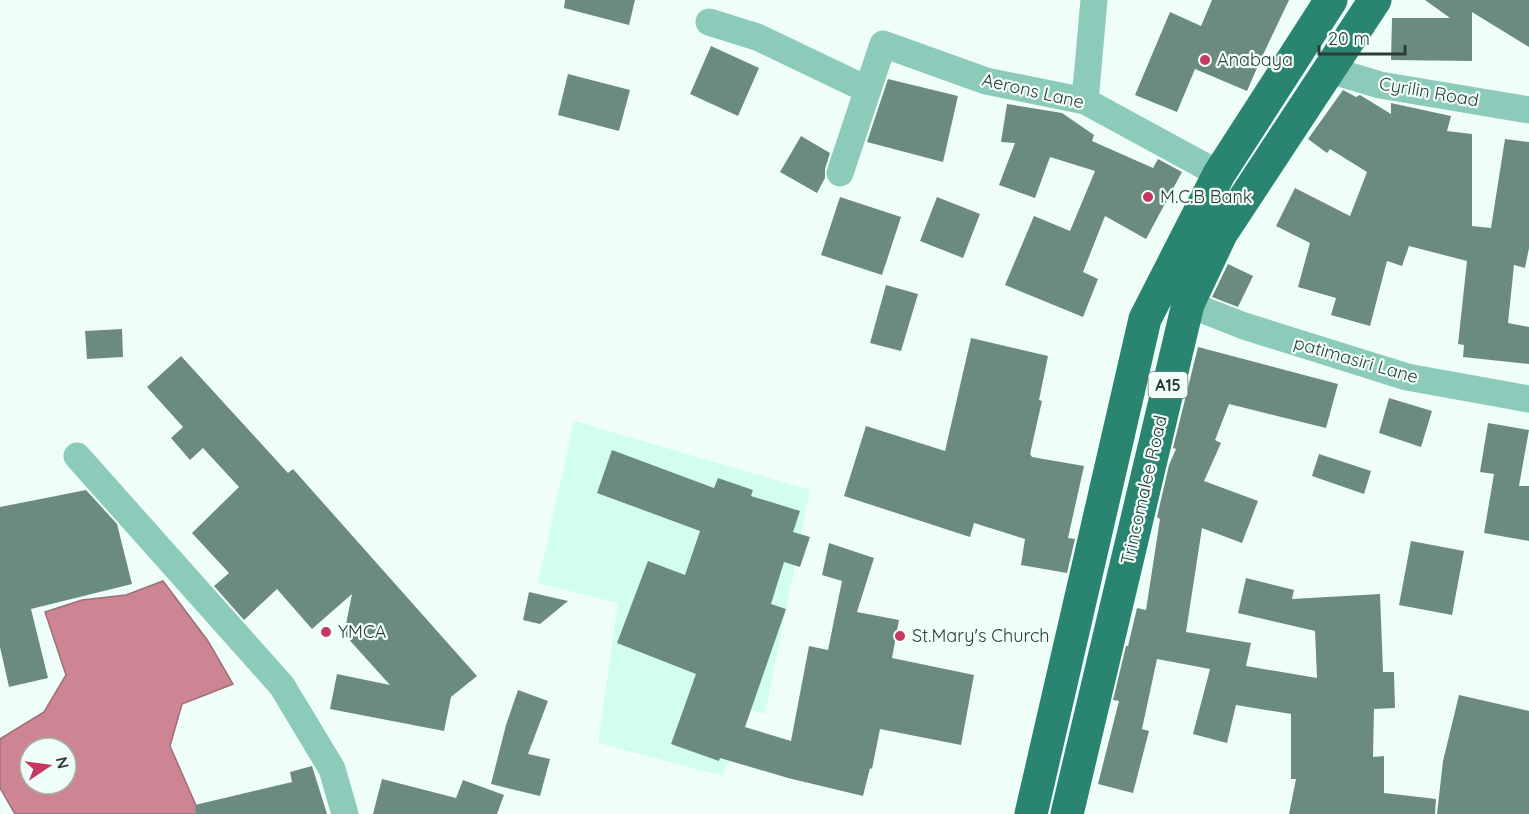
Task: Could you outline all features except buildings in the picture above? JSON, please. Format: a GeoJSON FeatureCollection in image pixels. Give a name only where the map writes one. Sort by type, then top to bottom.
{"type":"FeatureCollection","features":[{"type":"Feature","properties":{"kind":"highway","name":"Trincomalee Road"},"geometry":{"type":"LineString","coordinates":[[1031,814],[1145,319],[1219,174],[1331,0]]}},
{"type":"Feature","properties":{"kind":"highway","name":"Trincomalee Road"},"geometry":{"type":"LineString","coordinates":[[1067,814],[1188,304],[1221,234],[1375,0]]}},
{"type":"Feature","properties":{"kind":"street"},"geometry":{"type":"LineString","coordinates":[[1085,101],[1094,0]]}},
{"type":"Feature","properties":{"kind":"street"},"geometry":{"type":"LineString","coordinates":[[709,22],[757,38],[868,90]]}},
{"type":"Feature","properties":{"kind":"street","name":"Aerons Lane"},"geometry":{"type":"LineString","coordinates":[[840,173],[883,44],[986,81],[1085,101],[1219,174]]}},
{"type":"Feature","properties":{"kind":"street","name":"Cyrilin Road"},"geometry":{"type":"LineString","coordinates":[[1330,70],[1380,85],[1529,110]]}},
{"type":"Feature","properties":{"kind":"street","name":"patimasiri Lane"},"geometry":{"type":"LineString","coordinates":[[1188,304],[1244,326],[1407,377],[1529,399]]}},
{"type":"Feature","properties":{"kind":"street"},"geometry":{"type":"LineString","coordinates":[[77,456],[282,686],[332,769],[345,814]]}},
{"type":"Feature","properties":{"kind":"shaded area"},"geometry":{"type":"Polygon","coordinates":[[[574,421],[810,490],[765,714],[747,709],[723,776],[598,743],[618,603],[538,583],[574,421]]]}},
{"type":"Feature","properties":{"kind":"shaded area"},"geometry":{"type":"Polygon","coordinates":[[[163,581],[208,641],[233,684],[182,704],[170,746],[198,810],[196,814],[15,814],[0,788],[0,739],[44,712],[66,675],[45,612],[82,600],[126,595],[163,581]]]}},
{"type":"Feature","properties":{"kind":"place","name":"Anabaya"},"geometry":{"type":"Point","coordinates":[1205,60]}},
{"type":"Feature","properties":{"kind":"place","name":"M.C.B Bank"},"geometry":{"type":"Point","coordinates":[1148,197]}},
{"type":"Feature","properties":{"kind":"place","name":"YMCA"},"geometry":{"type":"Point","coordinates":[326,632]}},
{"type":"Feature","properties":{"kind":"place","name":"St.Mary's Church"},"geometry":{"type":"Point","coordinates":[900,636]}}]}
